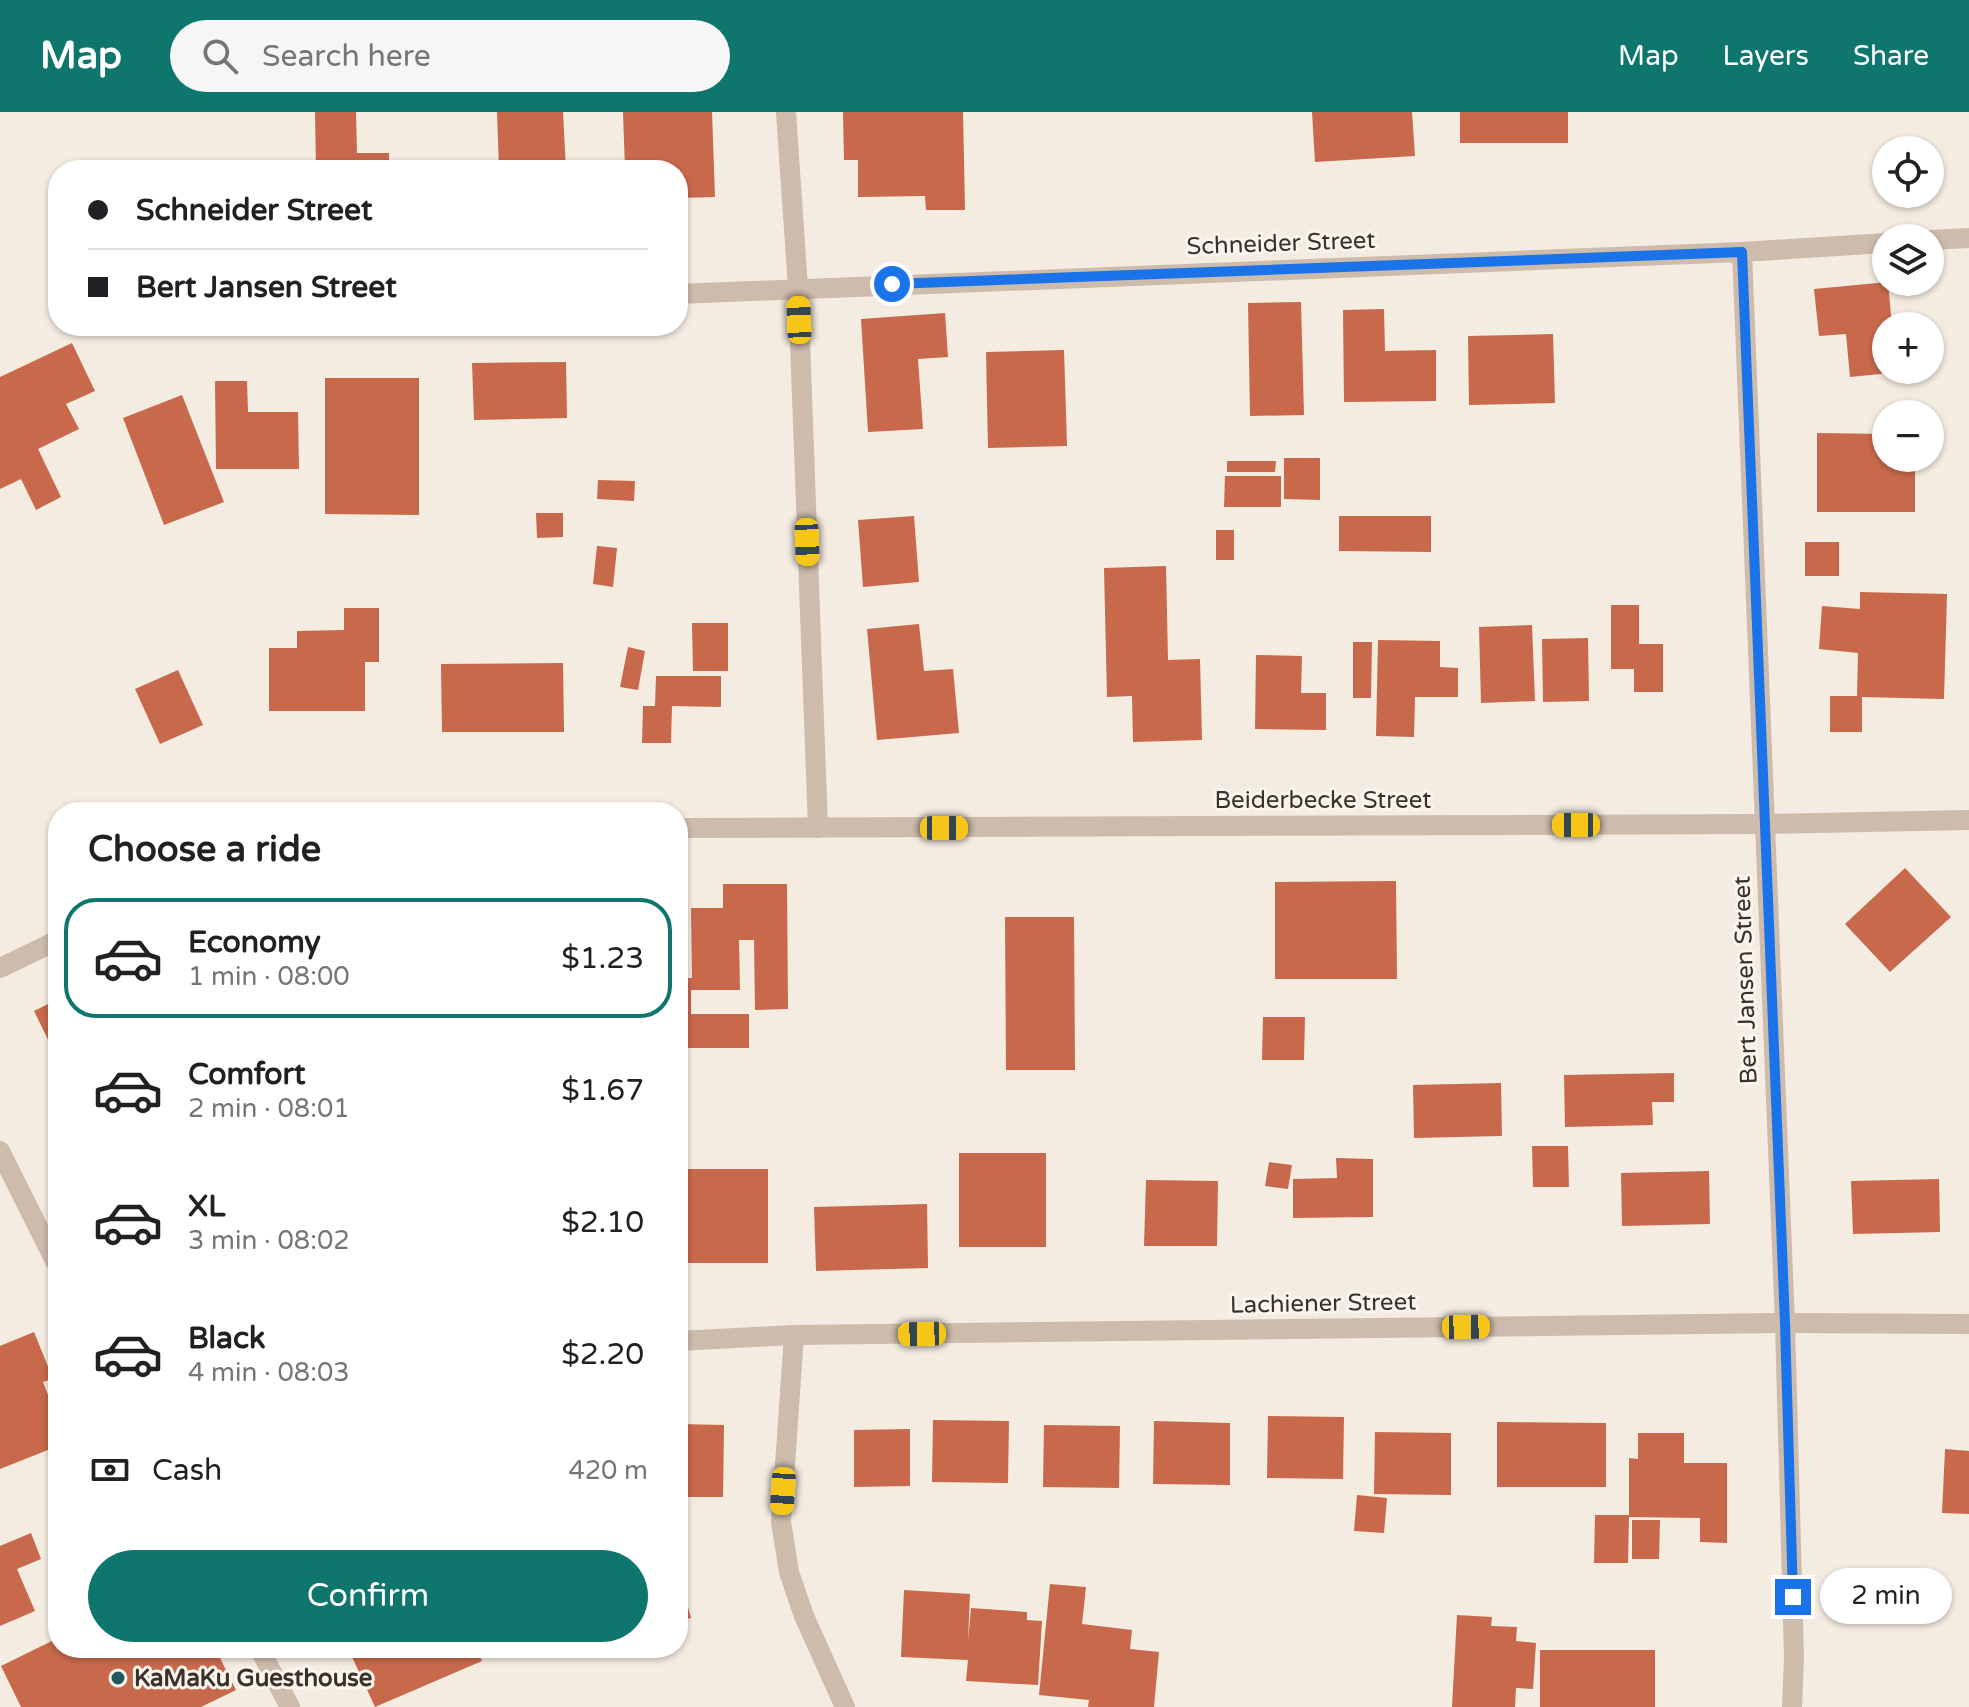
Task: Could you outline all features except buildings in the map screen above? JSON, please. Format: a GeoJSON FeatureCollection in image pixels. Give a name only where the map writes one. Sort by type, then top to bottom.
{"type":"FeatureCollection","features":[{"type":"Feature","properties":{"kind":"street"},"geometry":{"type":"LineString","coordinates":[[786,112],[798,288],[818,828]]}},
{"type":"Feature","properties":{"kind":"street"},"geometry":{"type":"LineString","coordinates":[[1944,239],[1969,238]]}},
{"type":"Feature","properties":{"kind":"street","name":"Schneider Street"},"geometry":{"type":"LineString","coordinates":[[688,294],[1742,252],[1872,244]]}},
{"type":"Feature","properties":{"kind":"street","name":"Bert Jansen Street"},"geometry":{"type":"LineString","coordinates":[[1742,252],[1785,1323],[1794,1657],[1792,1707]]}},
{"type":"Feature","properties":{"kind":"street","name":"Beiderbecke Street"},"geometry":{"type":"LineString","coordinates":[[688,828],[1765,824],[1969,820]]}},
{"type":"Feature","properties":{"kind":"street"},"geometry":{"type":"LineString","coordinates":[[0,968],[48,945]]}},
{"type":"Feature","properties":{"kind":"street"},"geometry":{"type":"LineString","coordinates":[[0,1151],[48,1247]]}},
{"type":"Feature","properties":{"kind":"street","name":"Lachiener Street"},"geometry":{"type":"LineString","coordinates":[[688,1340],[794,1335],[1785,1323],[1969,1324]]}},
{"type":"Feature","properties":{"kind":"street"},"geometry":{"type":"LineString","coordinates":[[794,1335],[781,1522],[789,1572],[804,1616],[845,1707]]}},
{"type":"Feature","properties":{"kind":"street"},"geometry":{"type":"LineString","coordinates":[[264,1658],[289,1707]]}},
{"type":"Feature","properties":{"kind":"place","name":"KaMaKu Guesthouse"},"geometry":{"type":"Point","coordinates":[118,1678]}},
{"type":"Feature","properties":{"kind":"route"},"geometry":{"type":"LineString","coordinates":[[892,284],[1742,252],[1793,1597]]}}]}
